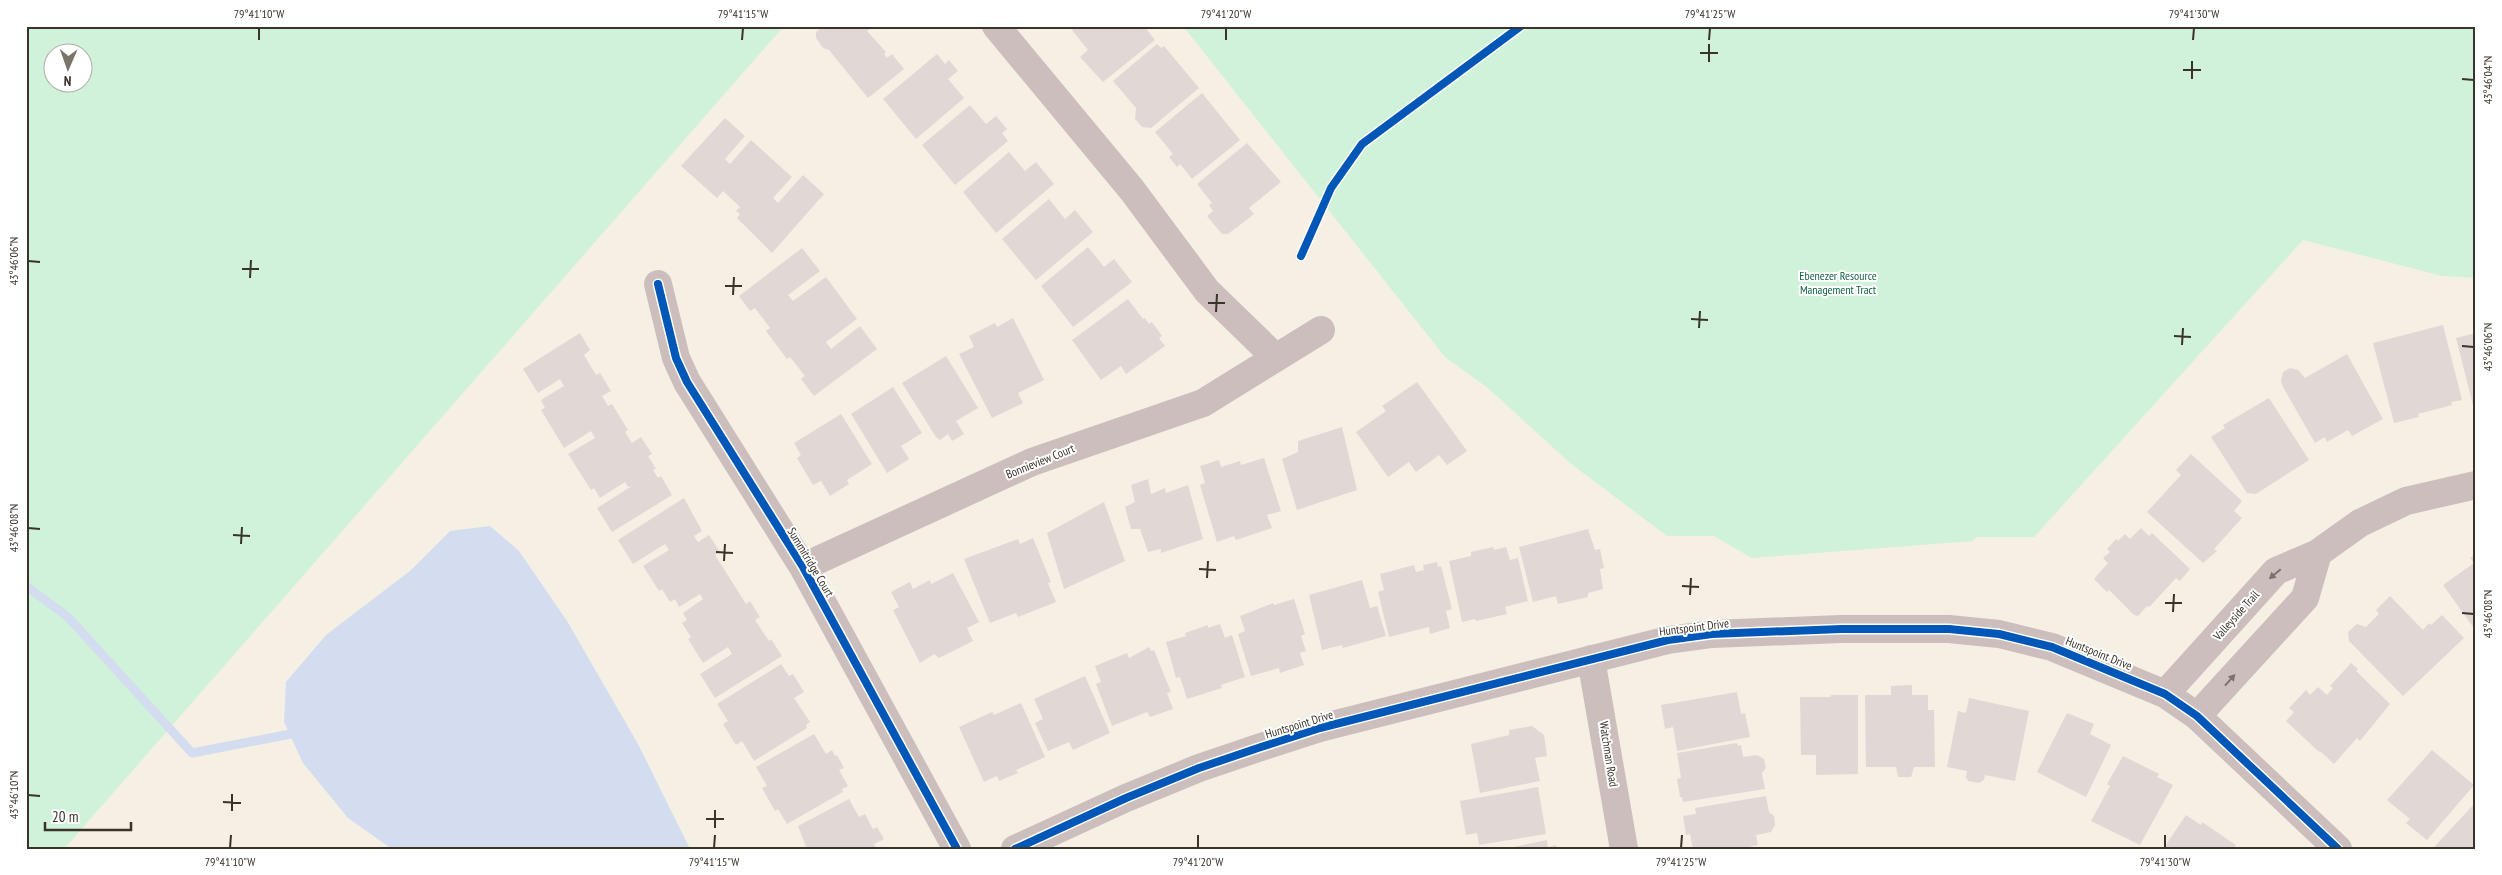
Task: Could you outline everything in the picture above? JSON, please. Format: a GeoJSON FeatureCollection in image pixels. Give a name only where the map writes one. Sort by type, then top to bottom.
{"type":"FeatureCollection","features":[{"type":"Feature","properties":{"kind":"street"},"geometry":{"type":"LineString","coordinates":[[996,26],[1132,190],[1207,291],[1276,358]]}},
{"type":"Feature","properties":{"kind":"street","name":"Summitridge Court"},"geometry":{"type":"LineString","coordinates":[[658,284],[676,358],[688,382],[803,567],[957,849]]}},
{"type":"Feature","properties":{"kind":"street","name":"Bonnieview Court"},"geometry":{"type":"LineString","coordinates":[[803,567],[1032,462],[1204,403],[1321,330]]}},
{"type":"Feature","properties":{"kind":"street","name":"Valleyside Trail"},"geometry":{"type":"LineString","coordinates":[[2165,694],[2276,571],[2318,553],[2360,523],[2406,501],[2476,484]]}},
{"type":"Feature","properties":{"kind":"street"},"geometry":{"type":"LineString","coordinates":[[2198,716],[2305,598],[2318,553]]}},
{"type":"Feature","properties":{"kind":"street","name":"Huntspoint Drive"},"geometry":{"type":"LineString","coordinates":[[1015,849],[1126,798],[1200,768],[1320,728],[1668,640],[1712,634],[1841,629],[1949,628],[1999,634],[2052,646],[2165,694],[2198,716],[2338,849]]}},
{"type":"Feature","properties":{"kind":"street","name":"Watchman Road"},"geometry":{"type":"LineString","coordinates":[[1591,659],[1624,849]]}},
{"type":"Feature","properties":{"kind":"green space"},"geometry":{"type":"Polygon","coordinates":[[[26,26],[784,26],[64,849],[26,849],[26,26]]]}},
{"type":"Feature","properties":{"kind":"green space","name":"Ebenezer Resource Management Tract"},"geometry":{"type":"Polygon","coordinates":[[[1183,26],[2476,26],[2476,278],[2442,276],[2303,240],[2034,537],[1976,537],[1972,541],[1752,558],[1714,536],[1667,536],[1570,463],[1488,388],[1445,357],[1183,26]]]}},
{"type":"Feature","properties":{"kind":"water"},"geometry":{"type":"Polygon","coordinates":[[[490,526],[519,551],[567,621],[638,744],[690,849],[392,849],[348,818],[303,763],[284,722],[286,682],[326,635],[410,571],[450,531],[490,526]]]}},
{"type":"Feature","properties":{"kind":"building"},"geometry":{"type":"Polygon","coordinates":[[[823,26],[869,26],[871,28],[867,31],[886,52],[884,54],[887,58],[892,54],[904,69],[868,98],[829,50],[823,48],[816,38],[816,32],[823,26]]]}},
{"type":"Feature","properties":{"kind":"building"},"geometry":{"type":"Polygon","coordinates":[[[1076,26],[1144,26],[1155,40],[1103,82],[1080,57],[1088,50],[1072,30],[1076,26]]]}},
{"type":"Feature","properties":{"kind":"building"},"geometry":{"type":"Polygon","coordinates":[[[1157,44],[1161,48],[1164,46],[1199,88],[1151,128],[1142,127],[1135,119],[1136,108],[1113,81],[1157,44]]]}},
{"type":"Feature","properties":{"kind":"building"},"geometry":{"type":"Polygon","coordinates":[[[937,54],[945,64],[949,60],[958,71],[948,79],[964,98],[916,139],[883,99],[937,54]]]}},
{"type":"Feature","properties":{"kind":"building"},"geometry":{"type":"Polygon","coordinates":[[[1202,93],[1240,140],[1192,179],[1180,164],[1177,167],[1169,157],[1173,154],[1155,132],[1202,93]]]}},
{"type":"Feature","properties":{"kind":"building"},"geometry":{"type":"Polygon","coordinates":[[[970,105],[986,124],[996,116],[1007,129],[1002,133],[1008,141],[955,185],[922,145],[970,105]]]}},
{"type":"Feature","properties":{"kind":"building"},"geometry":{"type":"Polygon","coordinates":[[[725,118],[745,136],[725,159],[730,164],[751,140],[792,177],[773,198],[778,203],[803,175],[824,194],[772,253],[737,218],[740,214],[736,211],[740,207],[723,191],[717,198],[681,166],[725,118]]]}},
{"type":"Feature","properties":{"kind":"building"},"geometry":{"type":"Polygon","coordinates":[[[1247,143],[1281,182],[1249,208],[1254,214],[1228,234],[1222,234],[1207,216],[1213,211],[1209,205],[1212,203],[1197,184],[1247,143]]]}},
{"type":"Feature","properties":{"kind":"building"},"geometry":{"type":"Polygon","coordinates":[[[1009,152],[1025,171],[1036,162],[1054,184],[996,233],[963,192],[1009,152]]]}},
{"type":"Feature","properties":{"kind":"building"},"geometry":{"type":"Polygon","coordinates":[[[1049,199],[1065,219],[1075,210],[1093,232],[1036,280],[1002,239],[1049,199]]]}},
{"type":"Feature","properties":{"kind":"building"},"geometry":{"type":"Polygon","coordinates":[[[1088,247],[1104,267],[1114,259],[1132,282],[1073,327],[1041,286],[1088,247]]]}},
{"type":"Feature","properties":{"kind":"building"},"geometry":{"type":"Polygon","coordinates":[[[802,248],[820,271],[788,295],[793,301],[826,277],[857,319],[826,342],[831,349],[860,326],[877,349],[814,396],[801,379],[805,376],[790,357],[787,359],[766,331],[770,328],[755,308],[750,311],[739,296],[802,248]]]}},
{"type":"Feature","properties":{"kind":"building"},"geometry":{"type":"Polygon","coordinates":[[[1128,299],[1143,319],[1145,318],[1149,324],[1152,322],[1162,336],[1159,338],[1165,346],[1126,374],[1121,366],[1101,380],[1072,340],[1128,299]]]}},
{"type":"Feature","properties":{"kind":"building"},"geometry":{"type":"Polygon","coordinates":[[[1013,318],[1044,380],[1018,393],[1023,403],[992,418],[959,354],[974,347],[969,336],[995,323],[997,327],[1013,318]]]}},
{"type":"Feature","properties":{"kind":"building"},"geometry":{"type":"Polygon","coordinates":[[[2443,325],[2462,400],[2451,402],[2452,405],[2418,414],[2419,417],[2394,423],[2373,343],[2443,325]]]}},
{"type":"Feature","properties":{"kind":"building"},"geometry":{"type":"Polygon","coordinates":[[[580,333],[590,350],[584,355],[596,375],[600,373],[611,391],[602,396],[608,406],[612,404],[628,430],[625,432],[632,443],[641,437],[652,454],[648,456],[656,469],[653,470],[658,478],[661,476],[672,495],[612,532],[597,508],[632,486],[628,487],[625,482],[600,498],[594,488],[591,490],[568,454],[595,438],[591,431],[564,448],[541,410],[545,408],[541,400],[564,386],[560,379],[538,393],[523,369],[580,333]]]}},
{"type":"Feature","properties":{"kind":"building"},"geometry":{"type":"Polygon","coordinates":[[[2476,333],[2476,413],[2475,413],[2456,338],[2476,333]]]}},
{"type":"Feature","properties":{"kind":"building"},"geometry":{"type":"Polygon","coordinates":[[[2347,354],[2383,419],[2352,436],[2348,430],[2327,442],[2325,437],[2315,443],[2283,387],[2281,381],[2283,372],[2290,368],[2298,370],[2305,378],[2347,354]]]}},
{"type":"Feature","properties":{"kind":"building"},"geometry":{"type":"Polygon","coordinates":[[[946,356],[978,408],[956,421],[964,434],[952,441],[948,434],[940,440],[936,437],[902,383],[946,356]]]}},
{"type":"Feature","properties":{"kind":"building"},"geometry":{"type":"Polygon","coordinates":[[[1417,382],[1467,451],[1447,465],[1439,455],[1416,472],[1409,462],[1388,477],[1356,432],[1386,411],[1382,406],[1417,382]]]}},
{"type":"Feature","properties":{"kind":"building"},"geometry":{"type":"Polygon","coordinates":[[[893,387],[922,433],[901,446],[909,459],[887,473],[851,414],[893,387]]]}},
{"type":"Feature","properties":{"kind":"building"},"geometry":{"type":"Polygon","coordinates":[[[2269,398],[2309,460],[2256,494],[2247,493],[2211,437],[2225,428],[2223,425],[2269,398]]]}},
{"type":"Feature","properties":{"kind":"building"},"geometry":{"type":"Polygon","coordinates":[[[841,414],[872,464],[847,480],[849,484],[830,496],[821,481],[813,485],[797,458],[801,455],[794,443],[841,414]]]}},
{"type":"Feature","properties":{"kind":"building"},"geometry":{"type":"Polygon","coordinates":[[[1342,427],[1357,490],[1297,510],[1282,459],[1298,452],[1298,441],[1342,427]]]}},
{"type":"Feature","properties":{"kind":"building"},"geometry":{"type":"Polygon","coordinates":[[[2191,454],[2242,501],[2234,511],[2242,518],[2214,549],[2217,551],[2203,563],[2147,512],[2181,475],[2176,470],[2191,454]]]}},
{"type":"Feature","properties":{"kind":"building"},"geometry":{"type":"Polygon","coordinates":[[[1264,458],[1281,511],[1267,515],[1272,528],[1236,540],[1234,536],[1217,542],[1200,485],[1205,483],[1200,466],[1219,460],[1221,467],[1240,461],[1241,465],[1264,458]]]}},
{"type":"Feature","properties":{"kind":"building"},"geometry":{"type":"Polygon","coordinates":[[[1148,479],[1151,494],[1165,488],[1166,493],[1188,485],[1203,539],[1161,553],[1161,549],[1148,552],[1140,529],[1131,529],[1125,507],[1135,502],[1131,485],[1148,479]]]}},
{"type":"Feature","properties":{"kind":"building"},"geometry":{"type":"Polygon","coordinates":[[[684,498],[702,531],[694,536],[698,542],[709,535],[720,552],[715,555],[746,604],[750,601],[760,617],[755,620],[782,656],[715,698],[700,674],[732,654],[728,647],[703,663],[688,639],[691,637],[682,623],[687,620],[683,613],[703,599],[700,594],[679,607],[675,599],[670,602],[662,589],[659,591],[643,566],[669,550],[665,544],[633,564],[618,540],[684,498]]]}},
{"type":"Feature","properties":{"kind":"building"},"geometry":{"type":"Polygon","coordinates":[[[1104,502],[1125,561],[1064,589],[1047,533],[1104,502]]]}},
{"type":"Feature","properties":{"kind":"building"},"geometry":{"type":"Polygon","coordinates":[[[2141,528],[2149,536],[2152,533],[2190,569],[2180,581],[2176,578],[2138,616],[2134,615],[2109,590],[2107,592],[2094,579],[2108,563],[2103,558],[2110,552],[2107,549],[2116,539],[2118,541],[2125,534],[2130,539],[2141,528]]]}},
{"type":"Feature","properties":{"kind":"building"},"geometry":{"type":"Polygon","coordinates":[[[1588,529],[1595,550],[1600,549],[1604,568],[1600,569],[1603,589],[1588,593],[1588,597],[1558,604],[1556,596],[1533,602],[1519,547],[1588,529]]]}},
{"type":"Feature","properties":{"kind":"building"},"geometry":{"type":"Polygon","coordinates":[[[1033,538],[1051,582],[1048,583],[1056,602],[1018,617],[1016,613],[990,623],[964,559],[1018,539],[1020,544],[1033,538]]]}},
{"type":"Feature","properties":{"kind":"building"},"geometry":{"type":"Polygon","coordinates":[[[1493,547],[1494,550],[1506,547],[1510,560],[1518,558],[1528,601],[1505,607],[1507,614],[1462,622],[1449,561],[1471,556],[1471,552],[1493,547]]]}},
{"type":"Feature","properties":{"kind":"building"},"geometry":{"type":"Polygon","coordinates":[[[2476,554],[2476,631],[2443,585],[2474,563],[2470,558],[2476,554]]]}},
{"type":"Feature","properties":{"kind":"building"},"geometry":{"type":"Polygon","coordinates":[[[1437,562],[1438,567],[1441,566],[1452,609],[1446,611],[1450,628],[1430,634],[1429,627],[1389,637],[1378,592],[1384,590],[1380,574],[1414,565],[1416,572],[1424,570],[1423,565],[1437,562]]]}},
{"type":"Feature","properties":{"kind":"building"},"geometry":{"type":"Polygon","coordinates":[[[953,573],[979,622],[967,628],[973,641],[939,658],[934,654],[920,663],[893,610],[899,607],[891,592],[910,582],[913,589],[930,580],[931,584],[953,573]]]}},
{"type":"Feature","properties":{"kind":"building"},"geometry":{"type":"Polygon","coordinates":[[[1362,580],[1370,608],[1377,606],[1386,636],[1343,648],[1342,645],[1322,650],[1309,595],[1362,580]]]}},
{"type":"Feature","properties":{"kind":"building"},"geometry":{"type":"Polygon","coordinates":[[[2390,596],[2423,630],[2429,623],[2431,625],[2442,615],[2464,638],[2403,696],[2349,641],[2348,632],[2357,624],[2366,627],[2379,614],[2376,610],[2390,596]]]}},
{"type":"Feature","properties":{"kind":"building"},"geometry":{"type":"Polygon","coordinates":[[[1294,599],[1305,634],[1301,636],[1306,651],[1300,653],[1304,665],[1280,673],[1279,668],[1251,676],[1238,634],[1245,631],[1240,616],[1273,603],[1274,605],[1294,599]]]}},
{"type":"Feature","properties":{"kind":"building"},"geometry":{"type":"Polygon","coordinates":[[[1220,624],[1225,638],[1232,635],[1245,677],[1221,685],[1222,688],[1187,699],[1180,677],[1176,678],[1166,642],[1186,636],[1185,633],[1208,625],[1208,628],[1220,624]]]}},
{"type":"Feature","properties":{"kind":"building"},"geometry":{"type":"Polygon","coordinates":[[[1149,647],[1151,651],[1154,650],[1171,692],[1167,693],[1173,709],[1150,717],[1147,712],[1112,726],[1096,684],[1101,682],[1095,666],[1127,653],[1129,658],[1149,647]]]}},
{"type":"Feature","properties":{"kind":"building"},"geometry":{"type":"Polygon","coordinates":[[[2351,663],[2358,669],[2356,671],[2390,704],[2360,741],[2357,738],[2334,764],[2286,721],[2294,712],[2289,708],[2306,690],[2310,695],[2318,687],[2327,695],[2333,688],[2330,686],[2351,663]]]}},
{"type":"Feature","properties":{"kind":"building"},"geometry":{"type":"Polygon","coordinates":[[[781,664],[789,676],[793,674],[804,692],[794,698],[810,722],[806,725],[807,728],[754,761],[742,741],[736,745],[723,724],[728,721],[717,704],[781,664]]]}},
{"type":"Feature","properties":{"kind":"building"},"geometry":{"type":"Polygon","coordinates":[[[1085,676],[1110,733],[1073,750],[1069,742],[1048,751],[1035,723],[1043,719],[1034,699],[1085,676]]]}},
{"type":"Feature","properties":{"kind":"building"},"geometry":{"type":"Polygon","coordinates":[[[1912,685],[1912,695],[1928,695],[1928,710],[1934,710],[1935,767],[1914,767],[1911,777],[1898,777],[1896,767],[1866,767],[1865,695],[1891,695],[1891,686],[1912,685]]]}},
{"type":"Feature","properties":{"kind":"building"},"geometry":{"type":"Polygon","coordinates":[[[1737,692],[1741,714],[1745,713],[1750,737],[1677,751],[1673,727],[1665,729],[1661,705],[1737,692]]]}},
{"type":"Feature","properties":{"kind":"building"},"geometry":{"type":"Polygon","coordinates":[[[1831,695],[1858,695],[1858,774],[1816,775],[1816,755],[1801,755],[1800,697],[1831,697],[1831,695]]]}},
{"type":"Feature","properties":{"kind":"building"},"geometry":{"type":"Polygon","coordinates":[[[1969,698],[2029,711],[2015,781],[1985,775],[1984,780],[1979,783],[1968,781],[1966,777],[1967,771],[1947,767],[1958,711],[1966,713],[1969,698]]]}},
{"type":"Feature","properties":{"kind":"building"},"geometry":{"type":"Polygon","coordinates":[[[1021,703],[1045,757],[1016,770],[1018,773],[999,781],[997,776],[984,782],[959,727],[992,712],[994,715],[1021,703]]]}},
{"type":"Feature","properties":{"kind":"building"},"geometry":{"type":"Polygon","coordinates":[[[2067,713],[2094,724],[2090,734],[2111,745],[2086,797],[2037,772],[2067,713]]]}},
{"type":"Feature","properties":{"kind":"building"},"geometry":{"type":"Polygon","coordinates":[[[1532,726],[1544,735],[1547,756],[1535,758],[1540,781],[1480,793],[1471,744],[1509,735],[1509,730],[1532,726]]]}},
{"type":"Feature","properties":{"kind":"building"},"geometry":{"type":"Polygon","coordinates":[[[814,734],[826,754],[832,750],[835,756],[837,755],[844,768],[839,770],[848,786],[842,789],[843,792],[787,824],[778,809],[775,811],[762,788],[767,786],[756,767],[814,734]]]}},
{"type":"Feature","properties":{"kind":"building"},"geometry":{"type":"Polygon","coordinates":[[[1737,743],[1738,746],[1741,745],[1743,757],[1757,755],[1764,759],[1766,768],[1762,773],[1765,789],[1683,802],[1682,797],[1680,797],[1677,779],[1681,778],[1677,753],[1737,743]]]}},
{"type":"Feature","properties":{"kind":"building"},"geometry":{"type":"Polygon","coordinates":[[[2432,750],[2474,785],[2427,840],[2406,823],[2410,819],[2387,800],[2432,750]]]}},
{"type":"Feature","properties":{"kind":"building"},"geometry":{"type":"Polygon","coordinates":[[[2123,756],[2159,774],[2157,777],[2173,785],[2140,845],[2091,821],[2110,786],[2107,784],[2123,756]]]}},
{"type":"Feature","properties":{"kind":"building"},"geometry":{"type":"Polygon","coordinates":[[[1538,787],[1546,834],[1479,845],[1477,833],[1466,835],[1460,801],[1538,787]]]}},
{"type":"Feature","properties":{"kind":"building"},"geometry":{"type":"Polygon","coordinates":[[[1766,796],[1769,812],[1774,816],[1775,825],[1771,832],[1756,835],[1758,845],[1738,849],[1693,849],[1690,834],[1686,835],[1683,816],[1696,814],[1695,808],[1766,796]]]}},
{"type":"Feature","properties":{"kind":"building"},"geometry":{"type":"Polygon","coordinates":[[[849,799],[859,817],[865,814],[873,829],[877,827],[884,839],[874,844],[877,849],[807,849],[798,826],[849,799]]]}},
{"type":"Feature","properties":{"kind":"building"},"geometry":{"type":"Polygon","coordinates":[[[2476,802],[2476,849],[2437,849],[2435,846],[2476,802]]]}},
{"type":"Feature","properties":{"kind":"building"},"geometry":{"type":"Polygon","coordinates":[[[2186,815],[2201,825],[2202,822],[2236,845],[2233,849],[2163,849],[2186,815]]]}},
{"type":"Feature","properties":{"kind":"building"},"geometry":{"type":"Polygon","coordinates":[[[1547,840],[1548,847],[1556,845],[1557,849],[1504,849],[1547,840]]]}},
{"type":"Feature","properties":{"kind":"waterway"},"geometry":{"type":"LineString","coordinates":[[26,586],[68,617],[192,753],[301,732]]}},
{"type":"Feature","properties":{"kind":"cycle path"},"geometry":{"type":"LineString","coordinates":[[1301,256],[1331,188],[1362,144],[1521,26]]}},
{"type":"Feature","properties":{"kind":"cycle path"},"geometry":{"type":"LineString","coordinates":[[658,284],[676,358],[687,382],[803,567],[957,849]]}},
{"type":"Feature","properties":{"kind":"cycle path"},"geometry":{"type":"LineString","coordinates":[[1015,849],[1126,798],[1199,768],[1320,728],[1668,640],[1712,634],[1841,629],[1949,629],[1999,634],[2052,647],[2165,694],[2197,716],[2338,849]]}}]}
